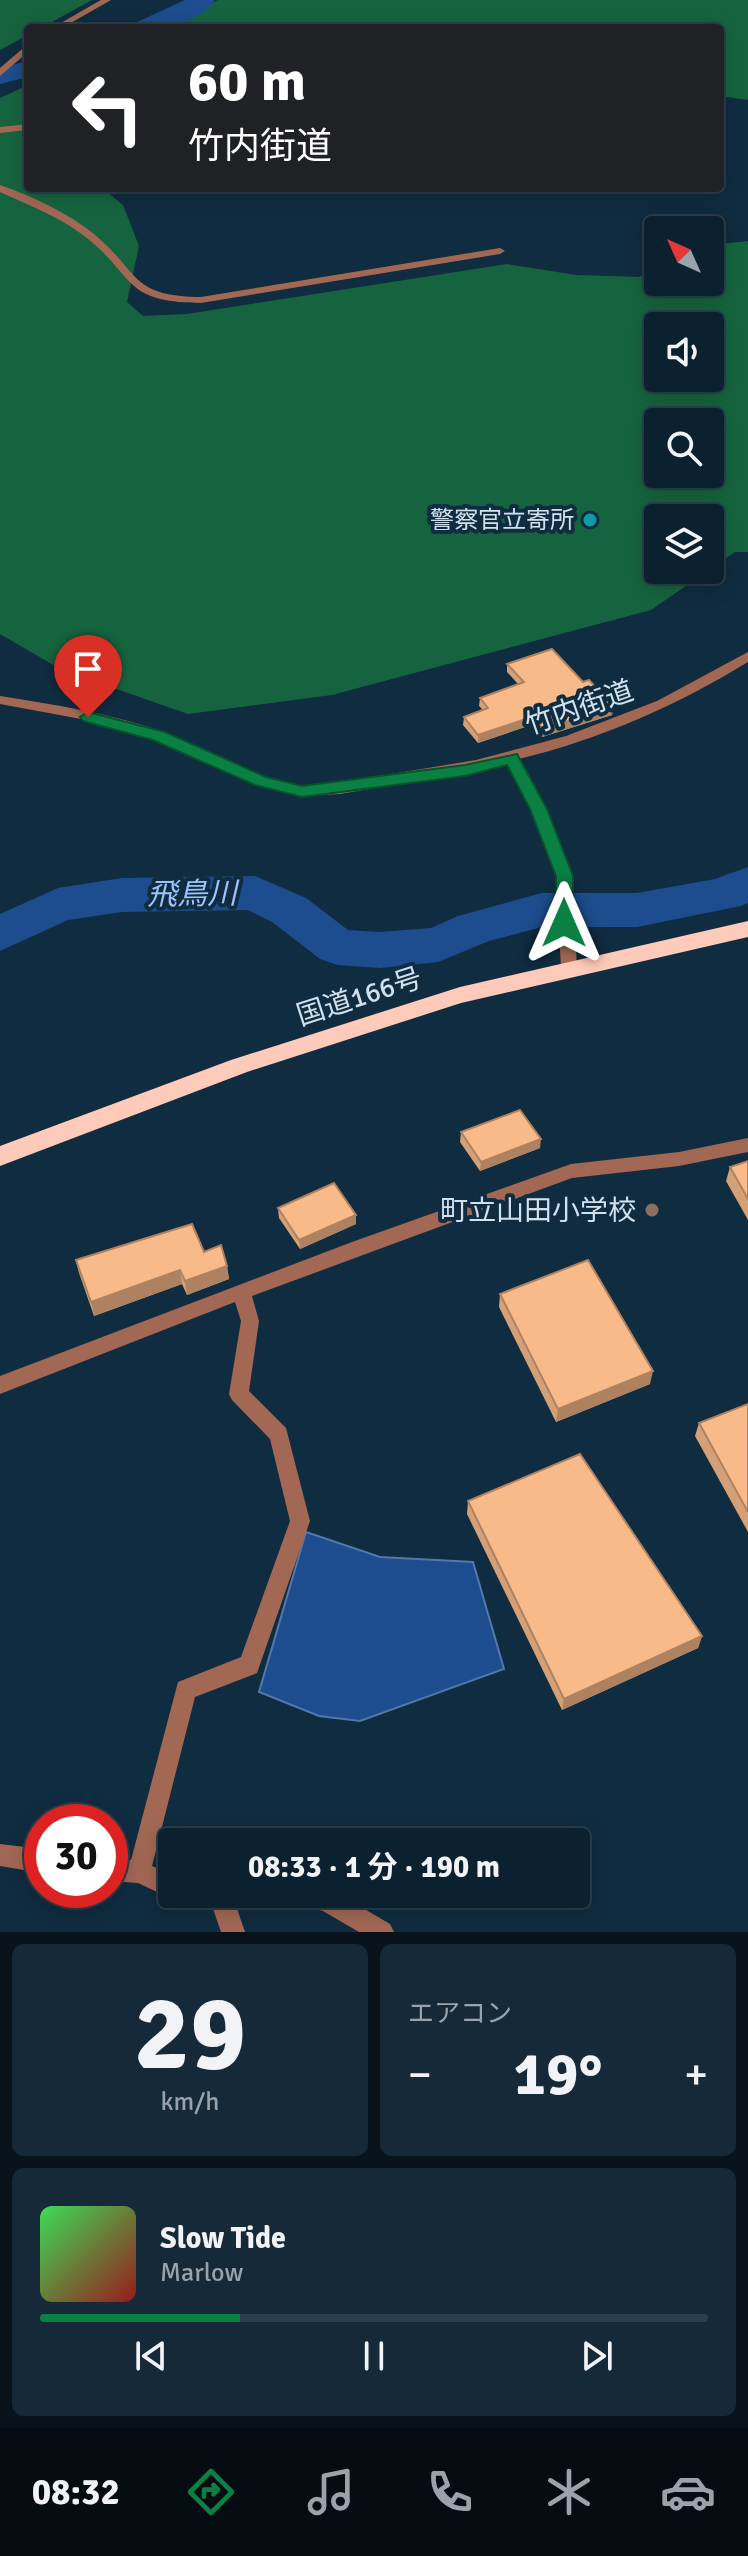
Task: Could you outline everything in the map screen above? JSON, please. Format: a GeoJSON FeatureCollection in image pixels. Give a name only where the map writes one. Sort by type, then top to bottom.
{"type":"FeatureCollection","features":[{"type":"Feature","properties":{"kind":"highway","name":"国道166号"},"geometry":{"type":"LineString","coordinates":[[0,1156],[239,1066],[460,995],[748,929]]}},
{"type":"Feature","properties":{"kind":"street"},"geometry":{"type":"LineString","coordinates":[[63,24],[107,0]]}},
{"type":"Feature","properties":{"kind":"street"},"geometry":{"type":"LineString","coordinates":[[1,69],[24,50]]}},
{"type":"Feature","properties":{"kind":"street"},"geometry":{"type":"LineString","coordinates":[[0,122],[24,119]]}},
{"type":"Feature","properties":{"kind":"street"},"geometry":{"type":"LineString","coordinates":[[0,130],[24,127]]}},
{"type":"Feature","properties":{"kind":"street"},"geometry":{"type":"LineString","coordinates":[[0,188],[43,207],[89,235],[142,292],[165,301],[201,300],[500,251]]}},
{"type":"Feature","properties":{"kind":"street","name":"竹内街道"},"geometry":{"type":"LineString","coordinates":[[0,700],[118,723],[159,736],[261,781],[302,791],[465,770],[511,758],[669,703],[748,656]]}},
{"type":"Feature","properties":{"kind":"street"},"geometry":{"type":"LineString","coordinates":[[511,758],[544,823],[564,876],[564,923],[569,968]]}},
{"type":"Feature","properties":{"kind":"street"},"geometry":{"type":"LineString","coordinates":[[0,1385],[571,1171],[679,1159],[748,1145]]}},
{"type":"Feature","properties":{"kind":"street"},"geometry":{"type":"LineString","coordinates":[[139,1872],[186,1690],[249,1665],[300,1521],[279,1434],[239,1394],[250,1321],[242,1293]]}},
{"type":"Feature","properties":{"kind":"street"},"geometry":{"type":"LineString","coordinates":[[0,1855],[24,1858]]}},
{"type":"Feature","properties":{"kind":"street"},"geometry":{"type":"LineString","coordinates":[[128,1871],[158,1881]]}},
{"type":"Feature","properties":{"kind":"street"},"geometry":{"type":"LineString","coordinates":[[225,1908],[233,1932]]}},
{"type":"Feature","properties":{"kind":"street"},"geometry":{"type":"LineString","coordinates":[[341,1908],[382,1932]]}},
{"type":"Feature","properties":{"kind":"green space"},"geometry":{"type":"Polygon","coordinates":[[[0,0],[92,0],[48,24],[24,24],[24,37],[0,50],[0,0]]]}},
{"type":"Feature","properties":{"kind":"green space"},"geometry":{"type":"Polygon","coordinates":[[[218,0],[748,0],[748,100],[724,97],[724,24],[172,24],[218,0]]]}},
{"type":"Feature","properties":{"kind":"green space"},"geometry":{"type":"Polygon","coordinates":[[[24,87],[24,192],[107,192],[123,205],[139,246],[127,302],[143,316],[187,314],[507,264],[576,275],[639,277],[644,274],[644,296],[724,296],[724,244],[748,241],[748,552],[735,552],[724,559],[724,504],[644,504],[644,584],[689,584],[651,610],[332,695],[188,714],[62,670],[0,634],[0,98],[24,87]]]}},
{"type":"Feature","properties":{"kind":"water"},"geometry":{"type":"Polygon","coordinates":[[[306,1532],[380,1557],[473,1562],[504,1669],[360,1721],[319,1716],[259,1692],[306,1532]]]}},
{"type":"Feature","properties":{"kind":"building"},"geometry":{"type":"Polygon","coordinates":[[[552,649],[583,682],[589,680],[613,707],[543,729],[532,717],[478,735],[464,717],[488,708],[480,698],[524,682],[507,664],[552,649]]]}},
{"type":"Feature","properties":{"kind":"building"},"geometry":{"type":"Polygon","coordinates":[[[520,1110],[541,1139],[481,1162],[461,1132],[520,1110]]]}},
{"type":"Feature","properties":{"kind":"building"},"geometry":{"type":"Polygon","coordinates":[[[748,1161],[748,1199],[730,1167],[748,1161]]]}},
{"type":"Feature","properties":{"kind":"building"},"geometry":{"type":"Polygon","coordinates":[[[334,1183],[356,1215],[299,1240],[278,1208],[334,1183]]]}},
{"type":"Feature","properties":{"kind":"building"},"geometry":{"type":"Polygon","coordinates":[[[192,1224],[204,1252],[221,1245],[227,1266],[185,1281],[180,1270],[91,1302],[76,1260],[192,1224]]]}},
{"type":"Feature","properties":{"kind":"building"},"geometry":{"type":"Polygon","coordinates":[[[588,1260],[653,1371],[558,1409],[500,1294],[588,1260]]]}},
{"type":"Feature","properties":{"kind":"building"},"geometry":{"type":"Polygon","coordinates":[[[748,1404],[748,1512],[699,1423],[748,1404]]]}},
{"type":"Feature","properties":{"kind":"building"},"geometry":{"type":"Polygon","coordinates":[[[580,1454],[702,1636],[564,1699],[468,1501],[580,1454]]]}},
{"type":"Feature","properties":{"kind":"waterway"},"geometry":{"type":"LineString","coordinates":[[154,24],[183,13],[202,0]]}},
{"type":"Feature","properties":{"kind":"waterway"},"geometry":{"type":"LineString","coordinates":[[0,76],[24,70]]}},
{"type":"Feature","properties":{"kind":"waterway","name":"飛鳥川"},"geometry":{"type":"LineString","coordinates":[[0,934],[58,905],[122,895],[255,893],[289,910],[337,947],[380,950],[438,945],[475,928],[542,910],[637,910],[725,894],[748,883]]}},
{"type":"Feature","properties":{"kind":"place","name":"警察官立寄所"},"geometry":{"type":"Point","coordinates":[590,520]}},
{"type":"Feature","properties":{"kind":"place","name":"町立山田小学校"},"geometry":{"type":"Point","coordinates":[652,1210]}},
{"type":"Feature","properties":{"kind":"route"},"geometry":{"type":"LineString","coordinates":[[88,717],[159,736],[261,781],[302,791],[465,770],[511,758],[539,809],[564,876],[564,923]]}}]}
